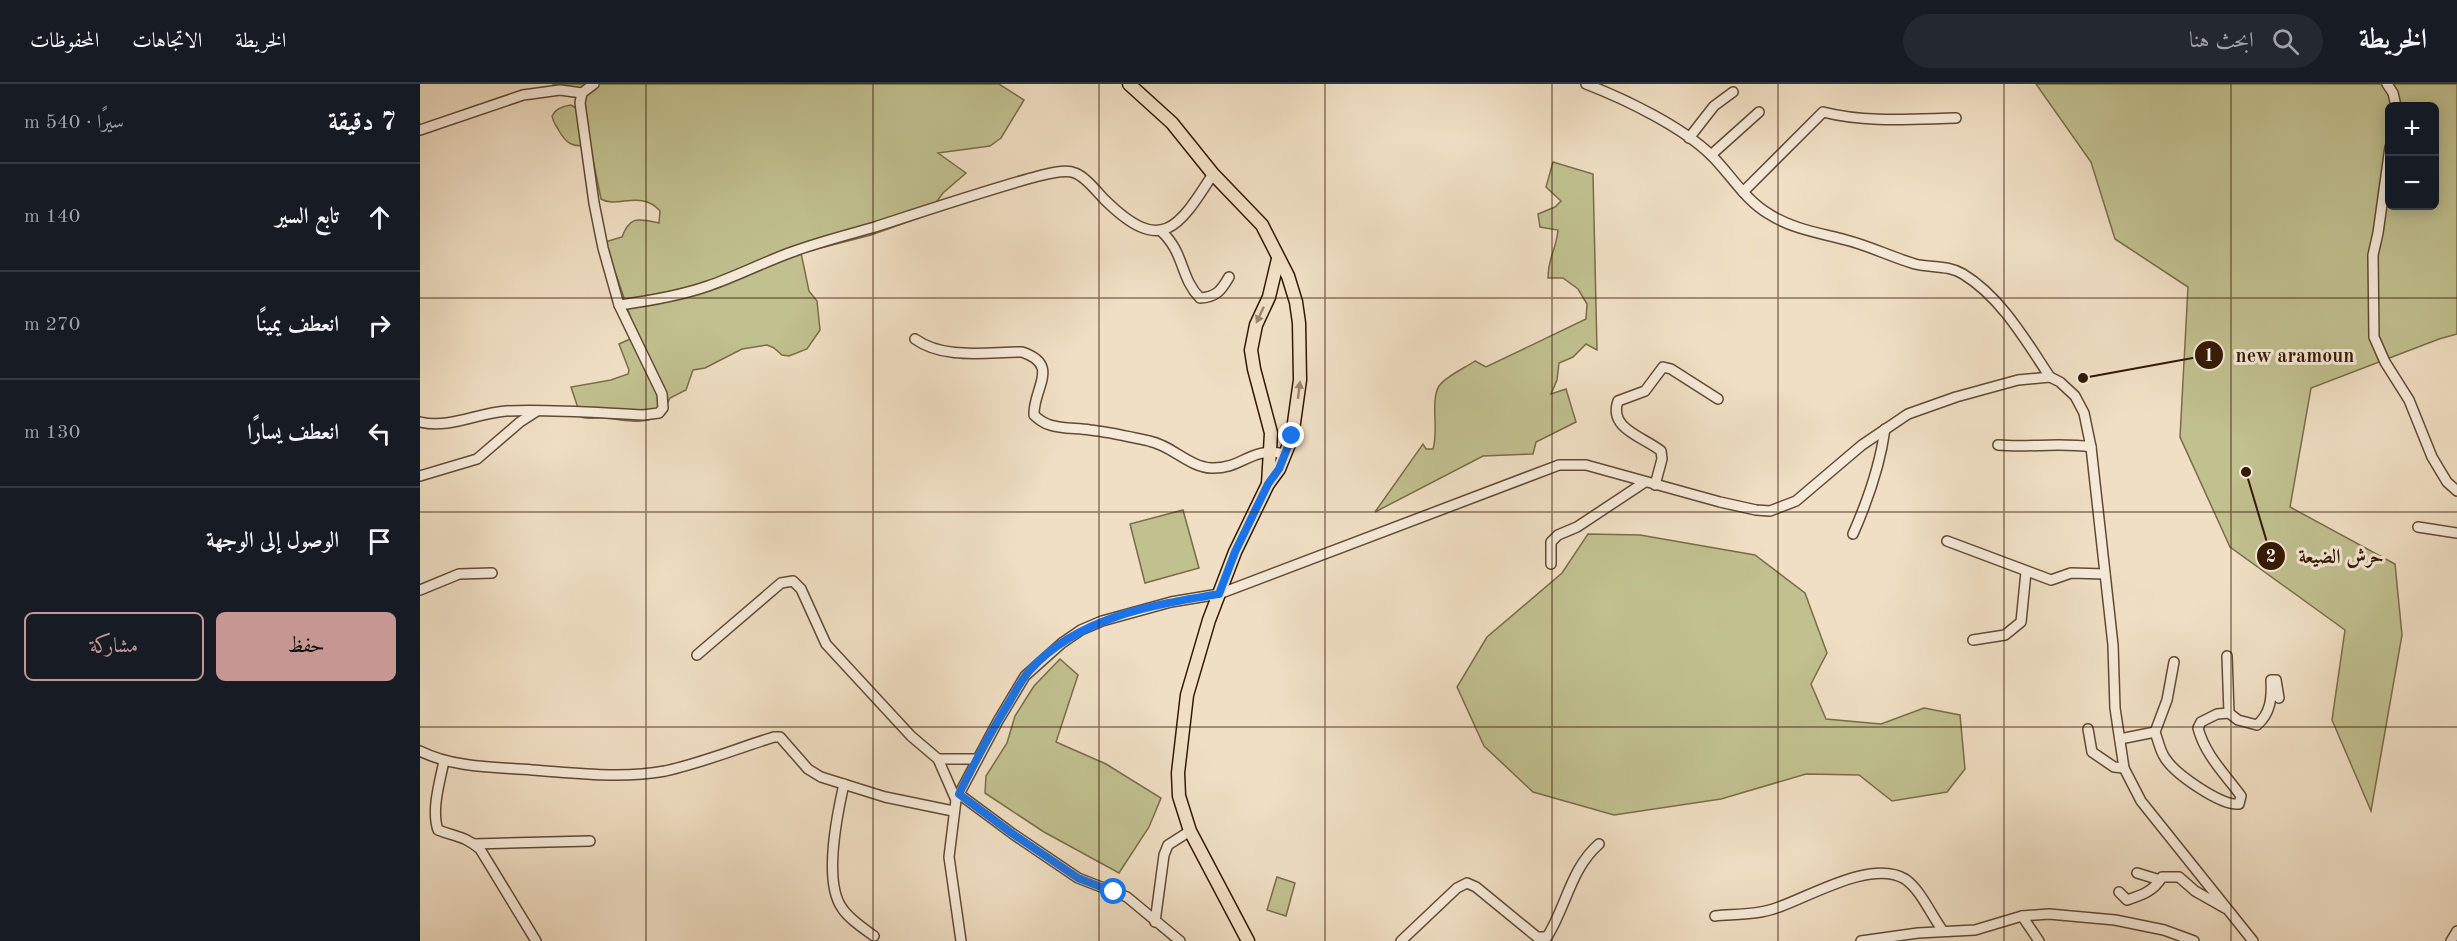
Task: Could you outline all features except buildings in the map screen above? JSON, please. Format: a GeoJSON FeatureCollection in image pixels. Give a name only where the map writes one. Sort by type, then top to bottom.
{"type":"FeatureCollection","features":[{"type":"Feature","properties":{"kind":"main road"},"geometry":{"type":"LineString","coordinates":[[1129,84],[1172,123],[1213,174],[1262,225],[1288,276],[1296,302],[1299,323],[1300,380],[1292,436],[1279,469],[1268,484],[1235,552],[1209,620],[1186,695],[1178,773],[1179,796],[1190,831],[1248,941]]}},
{"type":"Feature","properties":{"kind":"main road"},"geometry":{"type":"LineString","coordinates":[[1268,484],[1270,433],[1251,350],[1256,324],[1269,297],[1278,259]]}},
{"type":"Feature","properties":{"kind":"main road"},"geometry":{"type":"LineString","coordinates":[[1270,433],[1292,436]]}},
{"type":"Feature","properties":{"kind":"street"},"geometry":{"type":"LineString","coordinates":[[420,130],[524,95],[560,90],[582,93],[594,84]]}},
{"type":"Feature","properties":{"kind":"street"},"geometry":{"type":"LineString","coordinates":[[1586,84],[1630,104],[1689,138],[1711,155],[1743,192],[1769,214],[1804,230],[1872,247],[1916,264],[1950,268],[1964,274],[1999,304],[2050,377],[2069,388],[2085,413],[2091,447],[2113,645],[2115,708],[2124,768],[2141,801],[2253,941]]}},
{"type":"Feature","properties":{"kind":"street"},"geometry":{"type":"LineString","coordinates":[[2387,84],[2395,102]]}},
{"type":"Feature","properties":{"kind":"street"},"geometry":{"type":"LineString","coordinates":[[1689,138],[1714,106],[1733,92]]}},
{"type":"Feature","properties":{"kind":"street"},"geometry":{"type":"LineString","coordinates":[[420,422],[442,424],[481,414],[539,410],[643,415],[659,412],[663,408],[662,394],[619,305],[596,216],[581,114],[582,93]]}},
{"type":"Feature","properties":{"kind":"street"},"geometry":{"type":"LineString","coordinates":[[1711,155],[1759,112]]}},
{"type":"Feature","properties":{"kind":"street"},"geometry":{"type":"LineString","coordinates":[[1743,192],[1823,112],[1838,116],[1889,120],[1956,118]]}},
{"type":"Feature","properties":{"kind":"street"},"geometry":{"type":"LineString","coordinates":[[2389,156],[2373,255],[2374,338],[2385,362],[2409,400],[2432,457],[2447,482],[2457,491]]}},
{"type":"Feature","properties":{"kind":"street"},"geometry":{"type":"LineString","coordinates":[[619,305],[708,286],[792,252],[952,200],[1067,171],[1080,176],[1120,215],[1132,223],[1140,228],[1161,231],[1181,221],[1193,208],[1213,174]]}},
{"type":"Feature","properties":{"kind":"street"},"geometry":{"type":"LineString","coordinates":[[1161,231],[1181,257],[1188,281],[1200,298],[1218,294],[1229,277]]}},
{"type":"Feature","properties":{"kind":"street"},"geometry":{"type":"LineString","coordinates":[[915,339],[927,348],[942,351],[1022,352],[1040,360],[1043,370],[1042,380],[1034,405],[1034,416],[1041,422],[1052,426],[1093,430],[1153,441],[1209,468],[1228,466],[1243,461],[1252,454],[1270,451],[1285,454]]}},
{"type":"Feature","properties":{"kind":"street"},"geometry":{"type":"LineString","coordinates":[[1655,485],[1662,459],[1660,451],[1619,423],[1616,414],[1618,401],[1645,391],[1663,367],[1671,369],[1718,399]]}},
{"type":"Feature","properties":{"kind":"street"},"geometry":{"type":"LineString","coordinates":[[961,941],[948,857],[953,811],[957,797],[1025,676],[1062,643],[1081,630],[1102,621],[1171,602],[1219,594],[1559,465],[1586,465],[1720,502],[1770,511],[1796,501],[1845,459],[1908,414],[1956,397],[2018,380],[2050,377]]}},
{"type":"Feature","properties":{"kind":"street"},"geometry":{"type":"LineString","coordinates":[[420,476],[477,459],[520,422],[539,410]]}},
{"type":"Feature","properties":{"kind":"street"},"geometry":{"type":"LineString","coordinates":[[1852,534],[1870,493],[1882,452],[1885,429]]}},
{"type":"Feature","properties":{"kind":"street"},"geometry":{"type":"LineString","coordinates":[[1998,445],[2026,447],[2050,443],[2091,447]]}},
{"type":"Feature","properties":{"kind":"street"},"geometry":{"type":"LineString","coordinates":[[1551,564],[1551,542],[1558,535],[1577,527],[1645,482]]}},
{"type":"Feature","properties":{"kind":"street"},"geometry":{"type":"LineString","coordinates":[[2418,527],[2457,533]]}},
{"type":"Feature","properties":{"kind":"street"},"geometry":{"type":"LineString","coordinates":[[1947,542],[2051,580],[2071,573],[2105,574]]}},
{"type":"Feature","properties":{"kind":"street"},"geometry":{"type":"LineString","coordinates":[[1972,640],[2005,635],[2021,622],[2026,572]]}},
{"type":"Feature","properties":{"kind":"street"},"geometry":{"type":"LineString","coordinates":[[420,590],[459,574],[492,573]]}},
{"type":"Feature","properties":{"kind":"street"},"geometry":{"type":"LineString","coordinates":[[697,655],[781,583],[793,581],[801,589],[822,636],[832,651],[911,736],[938,759],[957,797],[1078,878],[1127,897],[1180,941]]}},
{"type":"Feature","properties":{"kind":"street"},"geometry":{"type":"LineString","coordinates":[[2227,656],[2229,713]]}},
{"type":"Feature","properties":{"kind":"street"},"geometry":{"type":"LineString","coordinates":[[2174,662],[2167,700],[2155,732],[2164,757],[2178,775],[2226,802],[2239,804],[2241,796],[2228,776],[2212,759],[2198,728],[2201,722],[2217,714],[2229,713],[2238,720],[2257,725],[2265,718],[2270,704],[2271,680],[2276,680],[2279,698]]}},
{"type":"Feature","properties":{"kind":"street"},"geometry":{"type":"LineString","coordinates":[[2088,729],[2092,752],[2114,767],[2124,768]]}},
{"type":"Feature","properties":{"kind":"street"},"geometry":{"type":"LineString","coordinates":[[2120,739],[2155,732]]}},
{"type":"Feature","properties":{"kind":"street"},"geometry":{"type":"LineString","coordinates":[[420,751],[444,761],[570,773],[640,775],[694,764],[780,737],[808,769],[821,777],[885,797],[953,811]]}},
{"type":"Feature","properties":{"kind":"street"},"geometry":{"type":"LineString","coordinates":[[938,759],[977,759]]}},
{"type":"Feature","properties":{"kind":"street"},"geometry":{"type":"LineString","coordinates":[[444,761],[439,782],[436,823],[438,830],[459,835],[474,844],[492,866],[536,941]]}},
{"type":"Feature","properties":{"kind":"street"},"geometry":{"type":"LineString","coordinates":[[844,784],[835,826],[834,885],[836,896],[842,909],[874,936]]}},
{"type":"Feature","properties":{"kind":"street"},"geometry":{"type":"LineString","coordinates":[[1155,922],[1164,855],[1168,845],[1190,831]]}},
{"type":"Feature","properties":{"kind":"street"},"geometry":{"type":"LineString","coordinates":[[474,844],[590,841]]}},
{"type":"Feature","properties":{"kind":"street"},"geometry":{"type":"LineString","coordinates":[[1401,941],[1457,888],[1467,883],[1476,886],[1537,937],[1547,937],[1559,919],[1577,871],[1599,844]]}},
{"type":"Feature","properties":{"kind":"street"},"geometry":{"type":"LineString","coordinates":[[1715,915],[1759,912],[1778,908],[1841,881],[1883,873],[1903,878],[1915,886],[1943,930]]}},
{"type":"Feature","properties":{"kind":"street"},"geometry":{"type":"LineString","coordinates":[[2137,873],[2160,880]]}},
{"type":"Feature","properties":{"kind":"street"},"geometry":{"type":"LineString","coordinates":[[2119,892],[2127,900],[2157,886],[2162,877],[2179,877],[2195,891],[2230,910]]}},
{"type":"Feature","properties":{"kind":"street"},"geometry":{"type":"LineString","coordinates":[[1861,941],[1943,930],[1975,930],[2022,916],[2049,914],[2115,920],[2164,930],[2194,941]]}},
{"type":"Feature","properties":{"kind":"street"},"geometry":{"type":"LineString","coordinates":[[2022,916],[2039,941]]}},
{"type":"Feature","properties":{"kind":"street"},"geometry":{"type":"LineString","coordinates":[[1973,941],[1975,930]]}},
{"type":"Feature","properties":{"kind":"street"},"geometry":{"type":"LineString","coordinates":[[2451,941],[2457,931]]}},
{"type":"Feature","properties":{"kind":"shaded area"},"geometry":{"type":"Polygon","coordinates":[[[553,84],[999,84],[1024,100],[1001,138],[990,146],[938,153],[966,173],[943,193],[927,215],[871,235],[801,253],[809,291],[817,301],[820,330],[807,349],[789,356],[782,355],[767,345],[742,349],[705,368],[693,370],[686,390],[670,398],[658,415],[642,421],[633,421],[581,417],[571,387],[611,380],[628,374],[629,370],[619,344],[637,336],[605,242],[622,237],[628,225],[636,220],[659,223],[660,211],[645,201],[614,202],[601,199],[590,145],[579,146],[567,141],[552,116],[565,106],[571,105],[584,113],[586,107],[580,97],[554,89],[553,84]]]}},
{"type":"Feature","properties":{"kind":"shaded area"},"geometry":{"type":"Polygon","coordinates":[[[2036,84],[2457,84],[2457,334],[2311,388],[2290,507],[2395,564],[2402,635],[2371,811],[2332,720],[2345,630],[2230,547],[2180,437],[2188,287],[2115,239],[2091,162],[2036,84]]]}},
{"type":"Feature","properties":{"kind":"shaded area"},"geometry":{"type":"Polygon","coordinates":[[[1553,162],[1593,174],[1597,350],[1586,344],[1573,357],[1559,363],[1557,380],[1551,394],[1566,389],[1576,422],[1536,442],[1533,454],[1483,456],[1375,512],[1423,444],[1426,449],[1433,449],[1436,392],[1442,382],[1475,361],[1486,367],[1586,319],[1587,304],[1578,289],[1563,278],[1548,278],[1558,230],[1540,227],[1538,214],[1555,207],[1561,201],[1546,187],[1553,162]]]}},
{"type":"Feature","properties":{"kind":"shaded area"},"geometry":{"type":"Polygon","coordinates":[[[1183,510],[1199,568],[1145,583],[1130,524],[1183,510]]]}},
{"type":"Feature","properties":{"kind":"shaded area"},"geometry":{"type":"Polygon","coordinates":[[[1588,534],[1640,535],[1755,555],[1805,593],[1827,653],[1811,684],[1826,719],[1881,724],[1924,708],[1960,715],[1965,769],[1947,792],[1892,801],[1859,775],[1806,774],[1721,799],[1614,815],[1533,792],[1484,746],[1457,687],[1487,637],[1562,573],[1588,534]]]}},
{"type":"Feature","properties":{"kind":"shaded area"},"geometry":{"type":"Polygon","coordinates":[[[1060,659],[1078,675],[1056,742],[1106,764],[1161,798],[1149,827],[1119,873],[1044,832],[985,793],[986,776],[1007,743],[1015,716],[1034,686],[1060,659]]]}},
{"type":"Feature","properties":{"kind":"shaded area"},"geometry":{"type":"Polygon","coordinates":[[[1277,877],[1295,883],[1286,916],[1267,910],[1277,877]]]}},
{"type":"Feature","properties":{"kind":"place","name":"new aramoun"},"geometry":{"type":"Point","coordinates":[2083,378]}},
{"type":"Feature","properties":{"kind":"place","name":"حرش الضيعة"},"geometry":{"type":"Point","coordinates":[2246,472]}},
{"type":"Feature","properties":{"kind":"route"},"geometry":{"type":"LineString","coordinates":[[1114,892],[1078,878],[959,794],[1025,676],[1062,643],[1081,630],[1102,621],[1171,602],[1219,594],[1235,552],[1268,484],[1279,469],[1292,436]]}}]}
